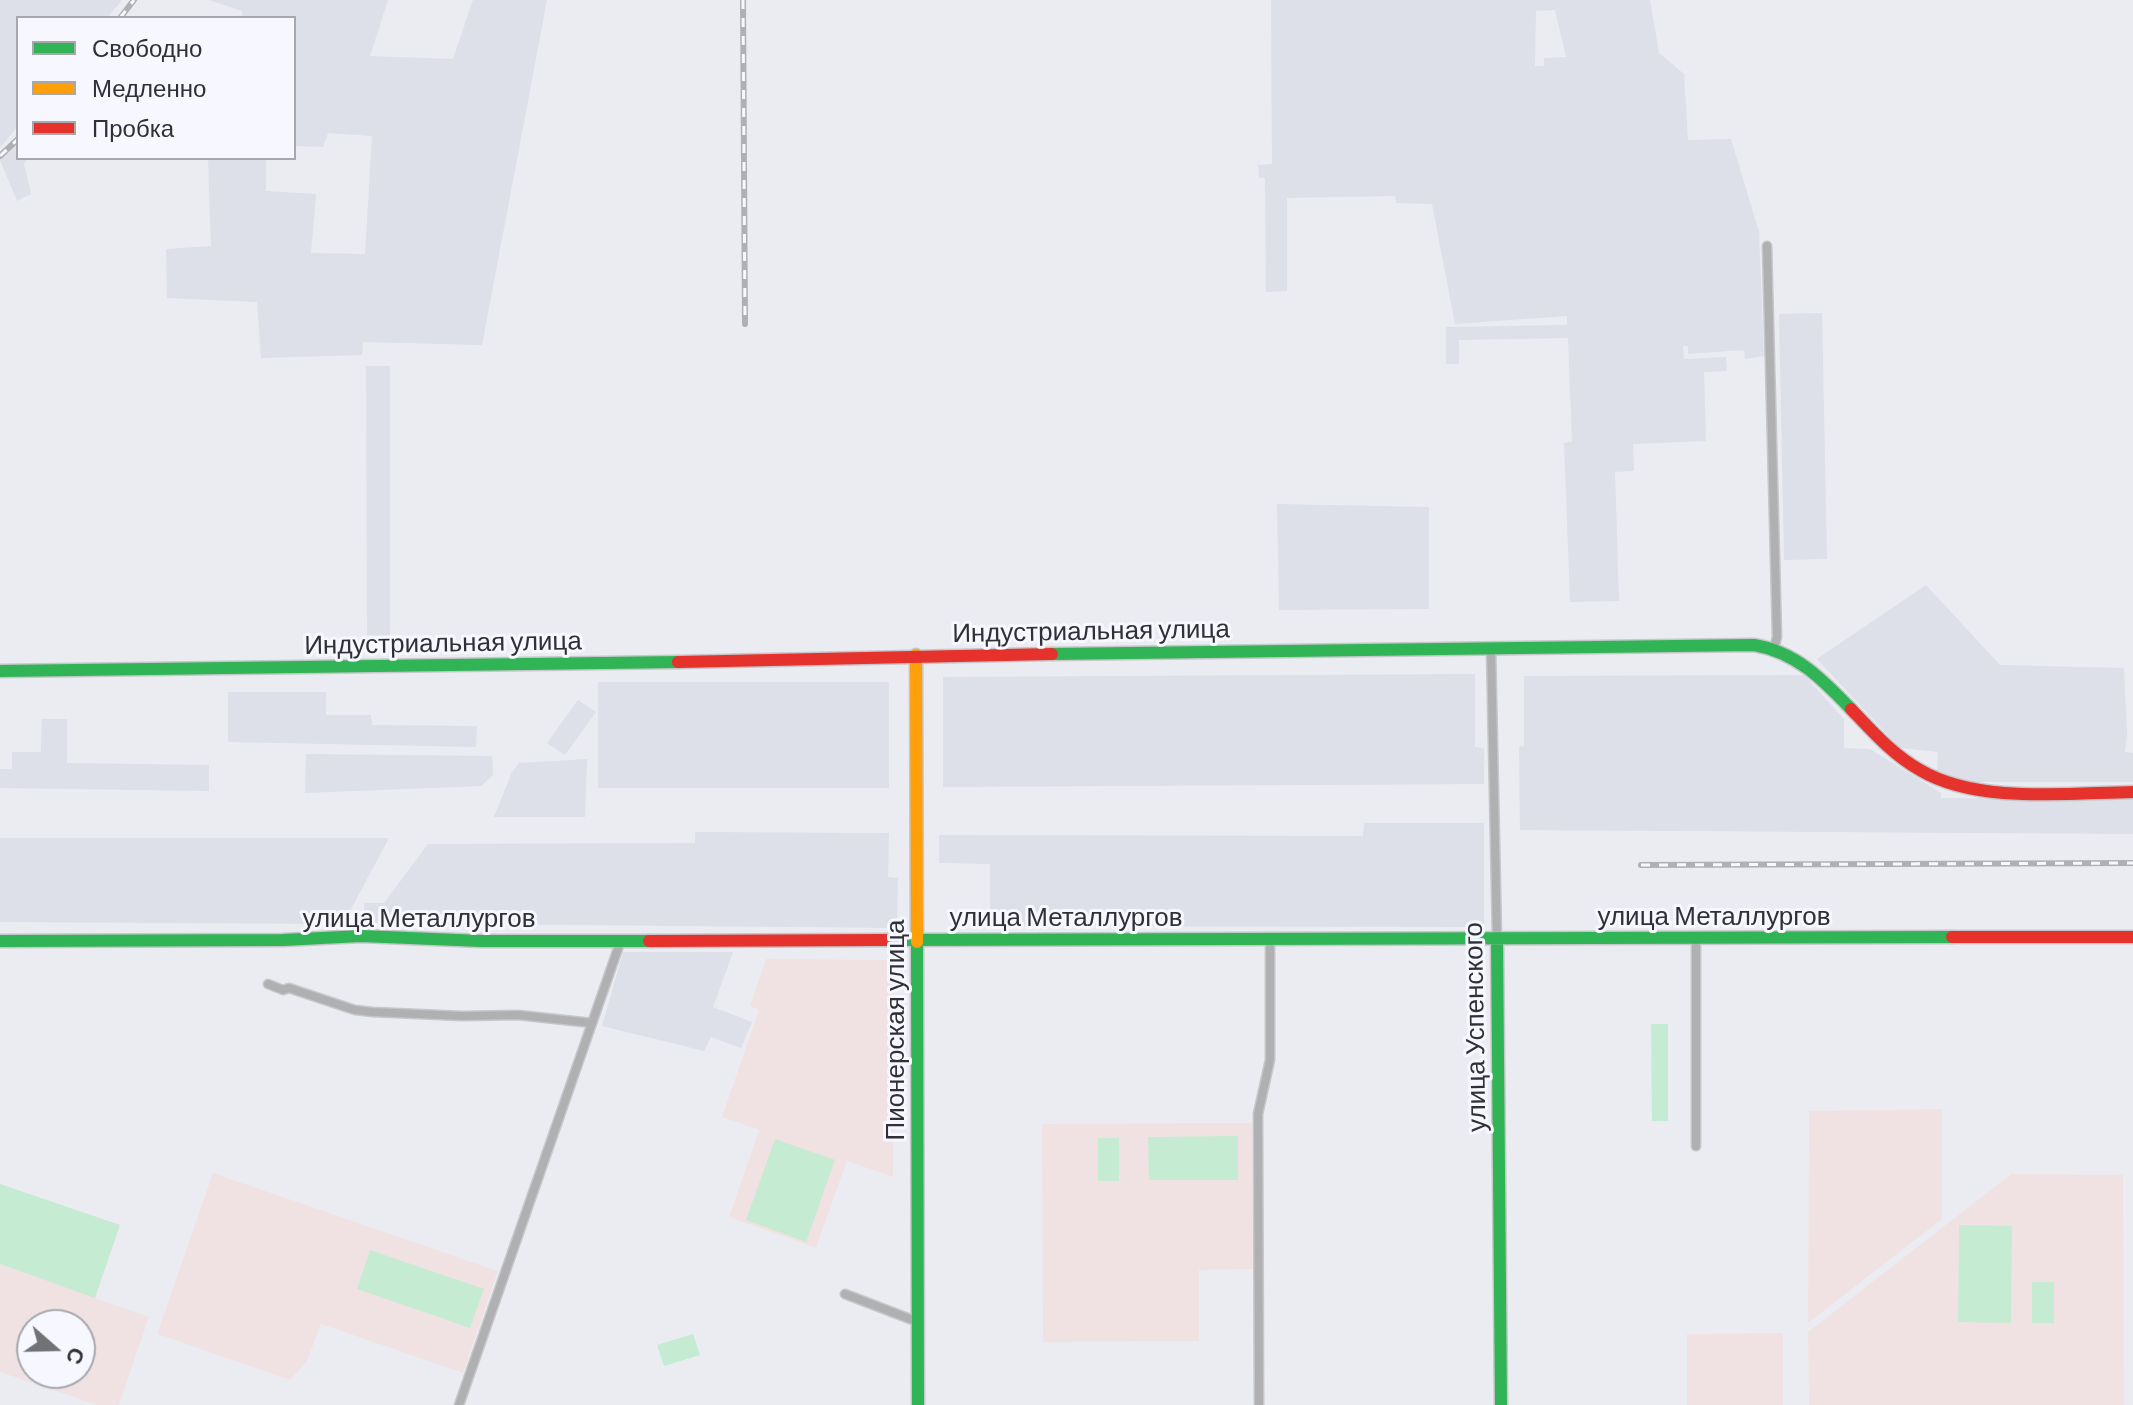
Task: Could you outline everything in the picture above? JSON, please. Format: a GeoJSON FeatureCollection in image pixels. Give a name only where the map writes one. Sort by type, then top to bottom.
{"type":"FeatureCollection","features":[{"type":"Feature","properties":{"kind":"street"},"geometry":{"type":"LineString","coordinates":[[1767,246],[1777,637],[1774,649]]}},
{"type":"Feature","properties":{"kind":"street","name":"Индустриальная улица"},"geometry":{"type":"LineString","coordinates":[[0,671],[598,664],[916,655],[1754,645],[1791,656],[1887,746],[1919,771],[1941,781],[1969,788],[2133,792]]}},
{"type":"Feature","properties":{"kind":"street","name":"улица Успенского"},"geometry":{"type":"LineString","coordinates":[[1491,648],[1501,1405]]}},
{"type":"Feature","properties":{"kind":"street","name":"Пионерская улица"},"geometry":{"type":"LineString","coordinates":[[916,655],[918,1405]]}},
{"type":"Feature","properties":{"kind":"street","name":"улица Металлургов"},"geometry":{"type":"LineString","coordinates":[[0,941],[283,940],[361,936],[481,941],[2133,937]]}},
{"type":"Feature","properties":{"kind":"street"},"geometry":{"type":"LineString","coordinates":[[1696,938],[1696,1146]]}},
{"type":"Feature","properties":{"kind":"street"},"geometry":{"type":"LineString","coordinates":[[1259,1405],[1258,1114],[1270,1060],[1270,939]]}},
{"type":"Feature","properties":{"kind":"street"},"geometry":{"type":"LineString","coordinates":[[459,1405],[621,940]]}},
{"type":"Feature","properties":{"kind":"street"},"geometry":{"type":"LineString","coordinates":[[268,984],[373,1012],[518,1015],[592,1023]]}},
{"type":"Feature","properties":{"kind":"street"},"geometry":{"type":"LineString","coordinates":[[845,1294],[918,1322]]}},
{"type":"Feature","properties":{"kind":"shaded area"},"geometry":{"type":"Polygon","coordinates":[[[0,0],[122,0],[109,16],[16,16],[16,128],[0,148],[0,0]]]}},
{"type":"Feature","properties":{"kind":"shaded area"},"geometry":{"type":"Polygon","coordinates":[[[209,0],[388,0],[370,56],[453,59],[473,0],[547,0],[482,345],[363,342],[362,355],[261,358],[257,302],[167,298],[166,249],[211,246],[208,160],[266,160],[266,191],[316,194],[311,253],[365,254],[372,136],[328,133],[323,147],[296,146],[296,16],[242,16],[242,11],[209,0]]]}},
{"type":"Feature","properties":{"kind":"shaded area"},"geometry":{"type":"Polygon","coordinates":[[[1271,0],[1650,0],[1659,53],[1684,74],[1688,140],[1731,139],[1759,232],[1764,356],[1745,359],[1744,350],[1688,354],[1688,346],[1683,346],[1684,359],[1726,357],[1727,371],[1704,372],[1706,441],[1633,444],[1634,471],[1615,472],[1619,601],[1570,602],[1564,443],[1572,442],[1568,338],[1459,340],[1459,364],[1446,364],[1446,327],[1567,325],[1567,316],[1455,324],[1432,204],[1396,203],[1395,196],[1287,198],[1287,291],[1266,292],[1265,178],[1259,178],[1258,165],[1272,164],[1271,0]],[[1555,10],[1536,11],[1535,66],[1544,66],[1544,58],[1566,57],[1555,10]]]}},
{"type":"Feature","properties":{"kind":"shaded area"},"geometry":{"type":"Polygon","coordinates":[[[16,145],[16,160],[27,160],[24,164],[31,194],[17,201],[0,160],[16,145]]]}},
{"type":"Feature","properties":{"kind":"shaded area"},"geometry":{"type":"Polygon","coordinates":[[[1822,313],[1827,559],[1784,560],[1779,314],[1822,313]]]}},
{"type":"Feature","properties":{"kind":"shaded area"},"geometry":{"type":"Polygon","coordinates":[[[366,366],[390,366],[390,635],[367,635],[366,366]]]}},
{"type":"Feature","properties":{"kind":"shaded area"},"geometry":{"type":"Polygon","coordinates":[[[1277,504],[1429,507],[1429,609],[1279,610],[1277,504]]]}},
{"type":"Feature","properties":{"kind":"shaded area"},"geometry":{"type":"Polygon","coordinates":[[[1926,585],[2000,665],[2124,668],[2125,752],[2133,753],[2133,782],[1972,782],[1937,772],[1938,752],[1900,748],[1817,659],[1926,585]]]}},
{"type":"Feature","properties":{"kind":"shaded area"},"geometry":{"type":"Polygon","coordinates":[[[1475,674],[1475,747],[1484,748],[1484,784],[943,787],[943,677],[1475,674]]]}},
{"type":"Feature","properties":{"kind":"shaded area"},"geometry":{"type":"Polygon","coordinates":[[[1804,675],[1844,719],[1844,748],[1870,749],[1941,793],[1941,798],[2133,799],[2133,834],[1520,830],[1519,747],[1524,746],[1524,676],[1804,675]]]}},
{"type":"Feature","properties":{"kind":"shaded area"},"geometry":{"type":"Polygon","coordinates":[[[598,682],[889,682],[889,788],[598,788],[598,682]]]}},
{"type":"Feature","properties":{"kind":"shaded area"},"geometry":{"type":"Polygon","coordinates":[[[228,692],[326,692],[326,715],[371,715],[372,725],[477,726],[476,747],[228,742],[228,692]]]}},
{"type":"Feature","properties":{"kind":"shaded area"},"geometry":{"type":"Polygon","coordinates":[[[578,700],[596,712],[565,755],[547,743],[578,700]]]}},
{"type":"Feature","properties":{"kind":"shaded area"},"geometry":{"type":"Polygon","coordinates":[[[42,719],[67,719],[67,763],[209,765],[209,791],[0,788],[0,769],[12,769],[12,752],[41,752],[42,719]]]}},
{"type":"Feature","properties":{"kind":"shaded area"},"geometry":{"type":"Polygon","coordinates":[[[306,754],[492,756],[493,775],[481,786],[305,793],[306,754]]]}},
{"type":"Feature","properties":{"kind":"shaded area"},"geometry":{"type":"Polygon","coordinates":[[[587,759],[585,817],[494,817],[512,772],[519,763],[587,759]]]}},
{"type":"Feature","properties":{"kind":"shaded area"},"geometry":{"type":"Polygon","coordinates":[[[1364,823],[1484,823],[1484,927],[990,926],[990,864],[939,863],[939,835],[1363,836],[1364,823]]]}},
{"type":"Feature","properties":{"kind":"shaded area"},"geometry":{"type":"Polygon","coordinates":[[[695,832],[889,833],[888,877],[898,878],[897,928],[364,923],[364,903],[384,903],[428,844],[695,843],[695,832]]]}},
{"type":"Feature","properties":{"kind":"shaded area"},"geometry":{"type":"Polygon","coordinates":[[[0,838],[389,838],[343,924],[0,922],[0,838]]]}},
{"type":"Feature","properties":{"kind":"shaded area"},"geometry":{"type":"Polygon","coordinates":[[[623,952],[733,952],[713,1007],[752,1022],[741,1048],[711,1037],[704,1051],[602,1026],[623,952]]]}},
{"type":"Feature","properties":{"kind":"shaded area"},"geometry":{"type":"Polygon","coordinates":[[[766,959],[894,960],[893,1177],[847,1161],[816,1248],[729,1217],[759,1130],[722,1117],[759,1010],[750,1006],[766,959]]]}},
{"type":"Feature","properties":{"kind":"shaded area"},"geometry":{"type":"Polygon","coordinates":[[[1942,1109],[1942,1219],[1808,1323],[1809,1111],[1942,1109]]]}},
{"type":"Feature","properties":{"kind":"shaded area"},"geometry":{"type":"Polygon","coordinates":[[[1252,1123],[1253,1269],[1199,1270],[1199,1341],[1043,1342],[1042,1124],[1252,1123]]]}},
{"type":"Feature","properties":{"kind":"shaded area"},"geometry":{"type":"Polygon","coordinates":[[[213,1173],[498,1271],[463,1373],[321,1324],[307,1361],[290,1380],[157,1334],[213,1173]]]}},
{"type":"Feature","properties":{"kind":"shaded area"},"geometry":{"type":"Polygon","coordinates":[[[2011,1174],[2123,1175],[2124,1405],[1809,1405],[1808,1332],[2011,1174]]]}},
{"type":"Feature","properties":{"kind":"shaded area"},"geometry":{"type":"Polygon","coordinates":[[[0,1184],[120,1225],[95,1298],[149,1317],[119,1405],[97,1405],[50,1389],[96,1389],[96,1309],[16,1309],[16,1377],[0,1372],[0,1184]]]}},
{"type":"Feature","properties":{"kind":"shaded area"},"geometry":{"type":"Polygon","coordinates":[[[1783,1333],[1783,1405],[1687,1405],[1687,1334],[1783,1333]]]}},
{"type":"Feature","properties":{"kind":"green space"},"geometry":{"type":"Polygon","coordinates":[[[1651,1024],[1668,1024],[1668,1121],[1652,1121],[1651,1024]]]}},
{"type":"Feature","properties":{"kind":"green space"},"geometry":{"type":"Polygon","coordinates":[[[1238,1136],[1238,1180],[1149,1180],[1148,1137],[1238,1136]]]}},
{"type":"Feature","properties":{"kind":"green space"},"geometry":{"type":"Polygon","coordinates":[[[1098,1138],[1119,1138],[1119,1181],[1098,1181],[1098,1138]]]}},
{"type":"Feature","properties":{"kind":"green space"},"geometry":{"type":"Polygon","coordinates":[[[775,1139],[835,1160],[806,1242],[746,1220],[775,1139]]]}},
{"type":"Feature","properties":{"kind":"green space"},"geometry":{"type":"Polygon","coordinates":[[[0,1184],[120,1225],[95,1298],[0,1264],[0,1184]]]}},
{"type":"Feature","properties":{"kind":"green space"},"geometry":{"type":"Polygon","coordinates":[[[1959,1225],[2012,1226],[2011,1323],[1958,1322],[1959,1225]]]}},
{"type":"Feature","properties":{"kind":"green space"},"geometry":{"type":"Polygon","coordinates":[[[370,1250],[484,1289],[470,1328],[357,1289],[370,1250]]]}},
{"type":"Feature","properties":{"kind":"green space"},"geometry":{"type":"Polygon","coordinates":[[[2032,1282],[2054,1282],[2054,1323],[2032,1323],[2032,1282]]]}},
{"type":"Feature","properties":{"kind":"green space"},"geometry":{"type":"Polygon","coordinates":[[[693,1334],[700,1355],[664,1366],[657,1345],[693,1334]]]}},
{"type":"Feature","properties":{"kind":"railway"},"geometry":{"type":"LineString","coordinates":[[122,16],[134,0]]}},
{"type":"Feature","properties":{"kind":"railway"},"geometry":{"type":"LineString","coordinates":[[743,0],[745,324]]}},
{"type":"Feature","properties":{"kind":"railway"},"geometry":{"type":"LineString","coordinates":[[0,156],[16,141]]}},
{"type":"Feature","properties":{"kind":"railway"},"geometry":{"type":"LineString","coordinates":[[1641,865],[2133,863]]}},
{"type":"Feature","properties":{"kind":"traffic: fast"},"geometry":{"type":"LineString","coordinates":[[1052,654],[1754,645],[1796,660],[1819,677],[1851,709]]}},
{"type":"Feature","properties":{"kind":"traffic: fast"},"geometry":{"type":"LineString","coordinates":[[0,671],[678,662]]}},
{"type":"Feature","properties":{"kind":"traffic: fast"},"geometry":{"type":"LineString","coordinates":[[0,941],[283,940],[361,936],[481,941],[649,941]]}},
{"type":"Feature","properties":{"kind":"traffic: fast"},"geometry":{"type":"LineString","coordinates":[[886,940],[1952,937]]}},
{"type":"Feature","properties":{"kind":"traffic: fast"},"geometry":{"type":"LineString","coordinates":[[1497,939],[1501,1405]]}},
{"type":"Feature","properties":{"kind":"traffic: fast"},"geometry":{"type":"LineString","coordinates":[[917,942],[918,1405]]}},
{"type":"Feature","properties":{"kind":"traffic: slow"},"geometry":{"type":"LineString","coordinates":[[916,655],[917,942]]}},
{"type":"Feature","properties":{"kind":"traffic: jam"},"geometry":{"type":"LineString","coordinates":[[678,662],[1052,654]]}},
{"type":"Feature","properties":{"kind":"traffic: jam"},"geometry":{"type":"LineString","coordinates":[[1851,709],[1901,757],[1943,781],[1968,788],[2024,794],[2133,792]]}},
{"type":"Feature","properties":{"kind":"traffic: jam"},"geometry":{"type":"LineString","coordinates":[[1952,937],[2133,937]]}},
{"type":"Feature","properties":{"kind":"traffic: jam"},"geometry":{"type":"LineString","coordinates":[[649,941],[886,940]]}}]}
